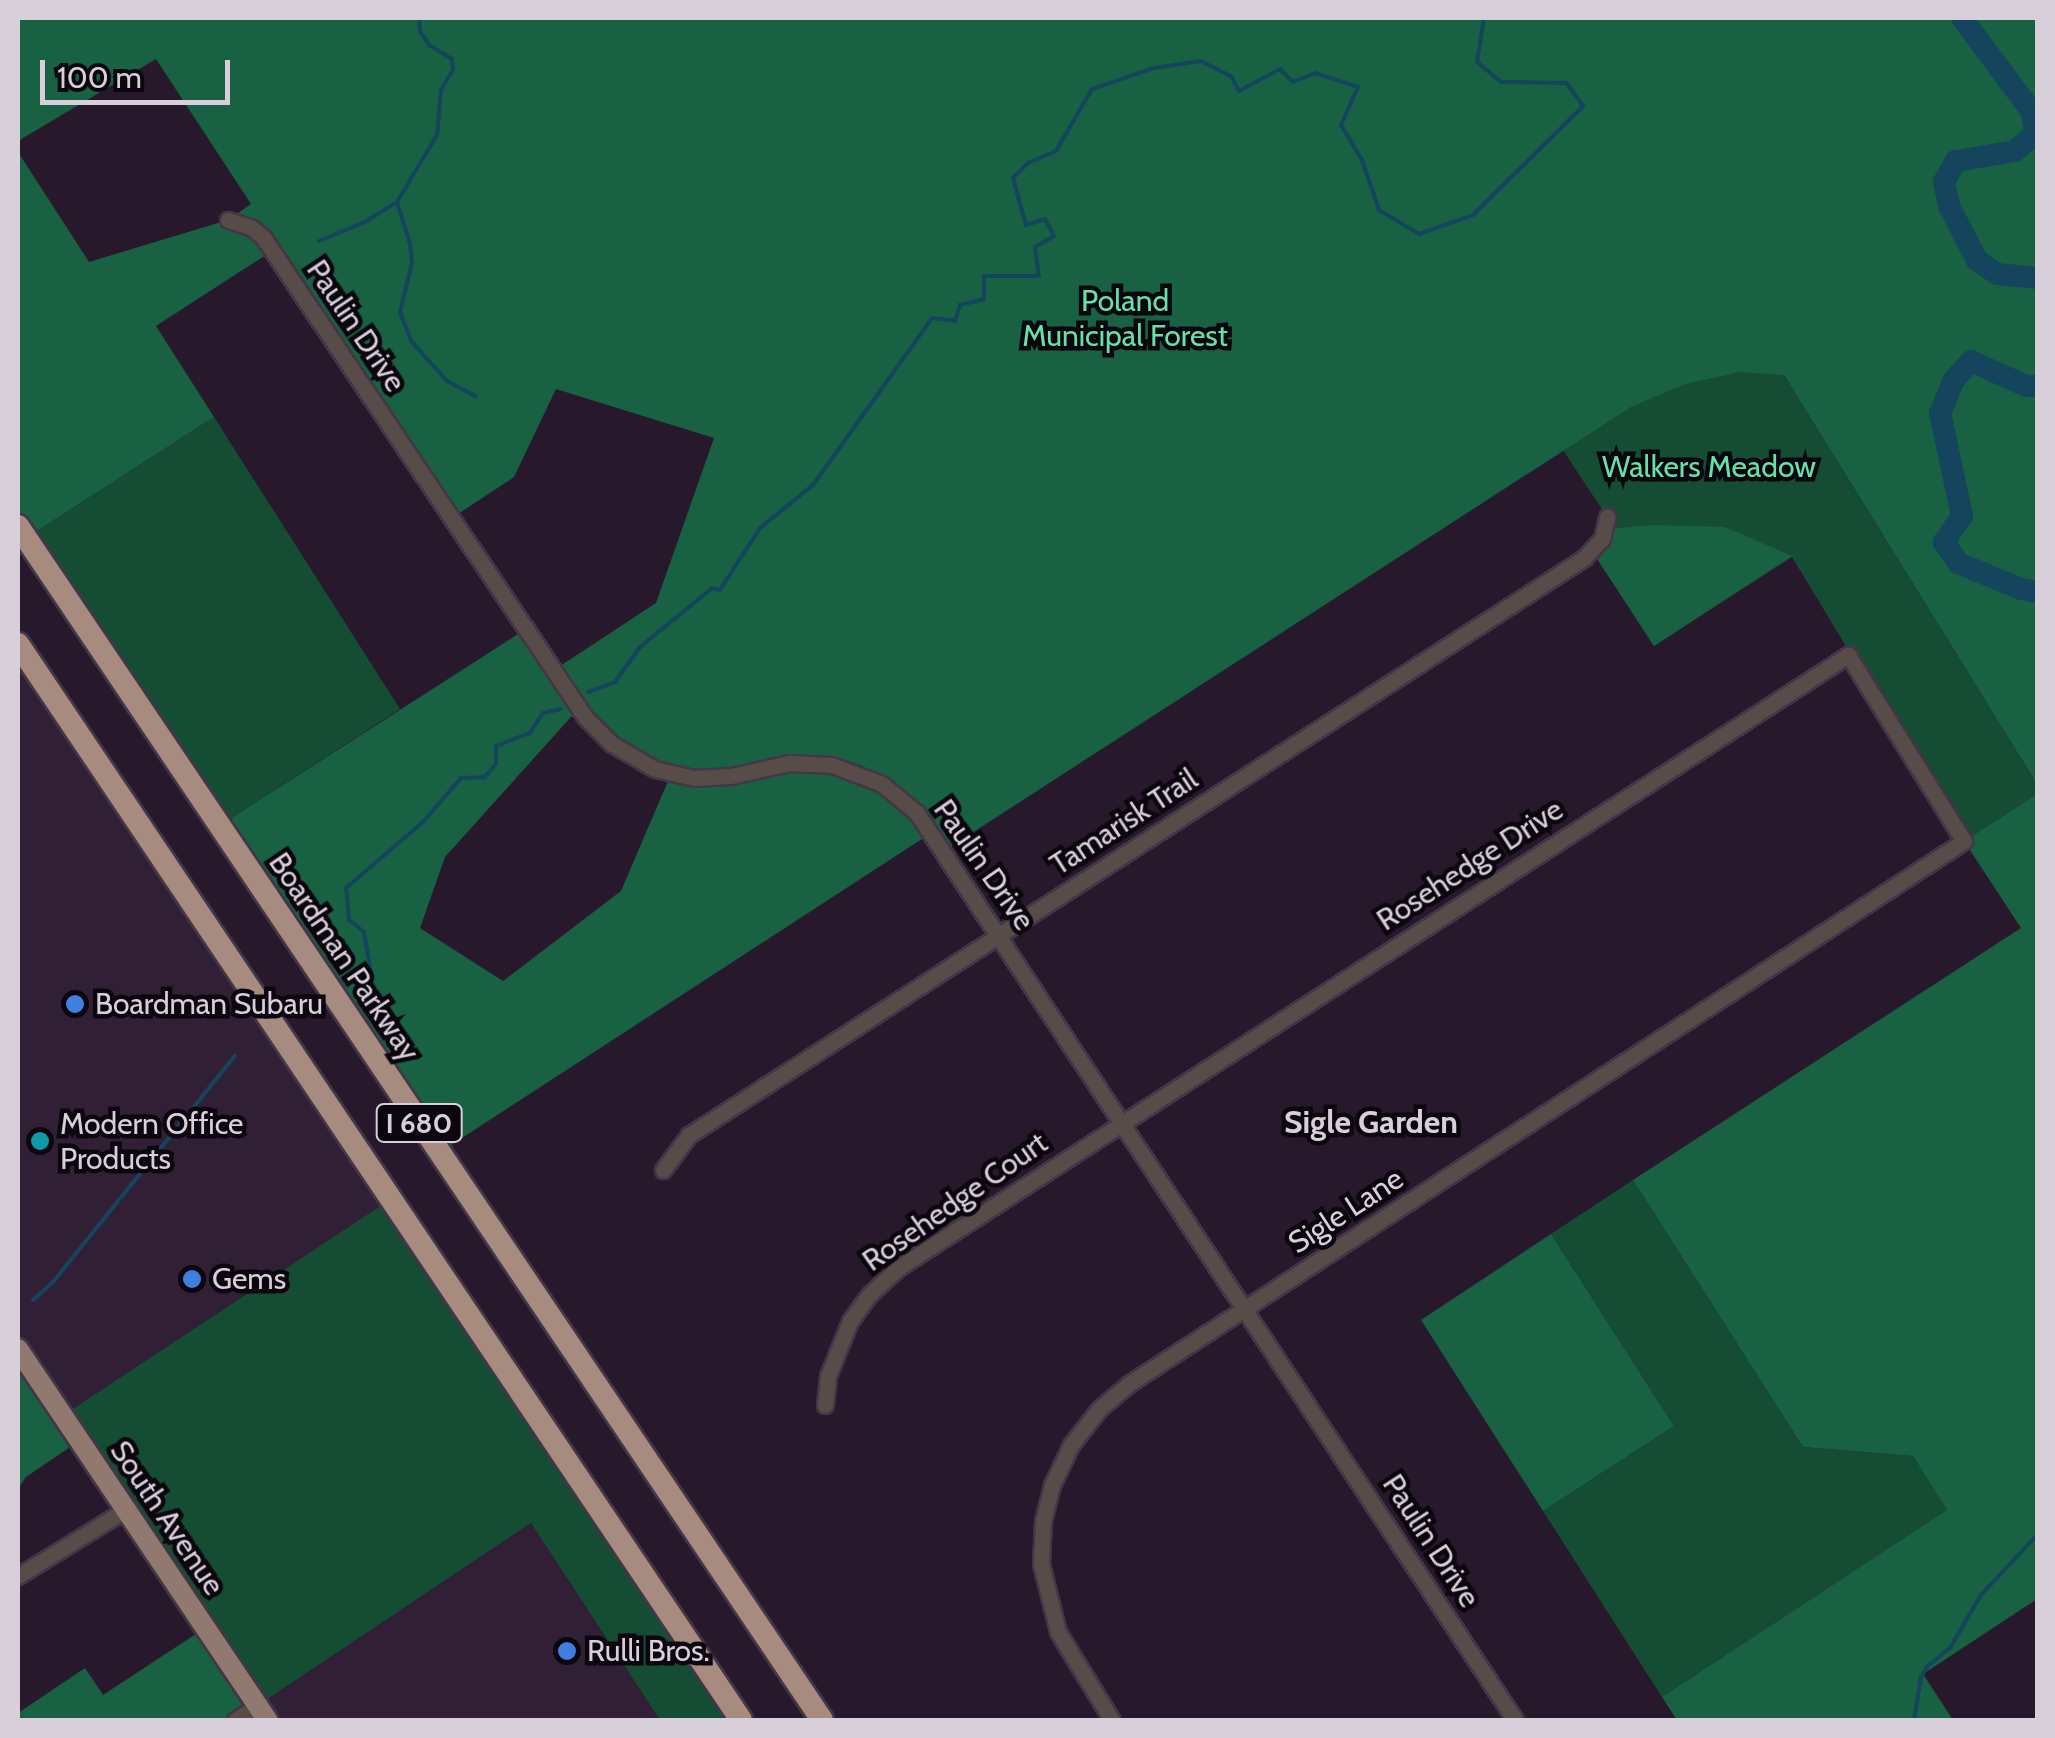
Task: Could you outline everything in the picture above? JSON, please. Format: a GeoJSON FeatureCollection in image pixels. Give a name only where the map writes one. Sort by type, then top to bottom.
{"type":"FeatureCollection","features":[{"type":"Feature","properties":{"kind":"highway","name":"Boardman Parkway"},"geometry":{"type":"LineString","coordinates":[[18,526],[822,1720]]}},
{"type":"Feature","properties":{"kind":"highway","name":"I 680"},"geometry":{"type":"LineString","coordinates":[[18,644],[742,1720]]}},
{"type":"Feature","properties":{"kind":"main road","name":"South Avenue"},"geometry":{"type":"LineString","coordinates":[[18,1349],[262,1713]]}},
{"type":"Feature","properties":{"kind":"street","name":"Paulin Drive"},"geometry":{"type":"LineString","coordinates":[[228,220],[252,228],[263,237],[586,717],[612,744],[656,769],[694,778],[731,776],[806,762],[858,772],[892,790],[916,813],[1516,1720]]}},
{"type":"Feature","properties":{"kind":"street","name":"Tamarisk Trail"},"geometry":{"type":"LineString","coordinates":[[663,1170],[689,1135],[1584,558],[1602,540],[1607,517]]}},
{"type":"Feature","properties":{"kind":"street","name":"Sigle Lane"},"geometry":{"type":"LineString","coordinates":[[1112,1720],[1063,1642],[1046,1598],[1041,1548],[1052,1485],[1082,1430],[1114,1395],[1964,841],[1848,654]]}},
{"type":"Feature","properties":{"kind":"street","name":"Rosehedge Drive"},"geometry":{"type":"LineString","coordinates":[[1122,1122],[1848,654]]}},
{"type":"Feature","properties":{"kind":"street","name":"Rosehedge Court"},"geometry":{"type":"LineString","coordinates":[[825,1405],[828,1376],[840,1341],[882,1281],[1122,1122]]}},
{"type":"Feature","properties":{"kind":"street"},"geometry":{"type":"LineString","coordinates":[[18,1576],[126,1510]]}},
{"type":"Feature","properties":{"kind":"street"},"geometry":{"type":"LineString","coordinates":[[235,1720],[262,1713]]}},
{"type":"Feature","properties":{"kind":"shaded area"},"geometry":{"type":"Polygon","coordinates":[[[18,644],[391,1199],[62,1416],[18,1349],[18,644]]]}},
{"type":"Feature","properties":{"kind":"shaded area"},"geometry":{"type":"Polygon","coordinates":[[[531,1523],[660,1720],[267,1720],[257,1706],[531,1523]]]}},
{"type":"Feature","properties":{"kind":"green space","name":"Poland Municipal Forest"},"geometry":{"type":"Polygon","coordinates":[[[18,18],[2037,18],[2037,784],[1784,375],[1740,372],[1685,384],[1631,407],[944,851],[931,833],[439,1153],[219,826],[526,629],[554,670],[656,603],[714,438],[556,389],[514,477],[452,518],[272,251],[156,326],[214,417],[26,538],[18,526],[18,152],[89,262],[228,220],[251,204],[156,59],[18,141],[18,18]],[[579,708],[445,857],[420,928],[503,981],[621,891],[671,774],[593,726],[579,708]]]}},
{"type":"Feature","properties":{"kind":"green space","name":"Walkers Meadow"},"geometry":{"type":"Polygon","coordinates":[[[1735,296],[2037,784],[2037,794],[1964,841],[1792,557],[1654,646],[1592,551],[1607,517],[1540,415],[1735,296]]]}},
{"type":"Feature","properties":{"kind":"green space"},"geometry":{"type":"Polygon","coordinates":[[[214,417],[400,709],[219,826],[26,538],[214,417]]]}},
{"type":"Feature","properties":{"kind":"green space"},"geometry":{"type":"Polygon","coordinates":[[[1654,525],[1725,527],[1792,556],[1654,646],[1592,551],[1606,529],[1654,525]]]}},
{"type":"Feature","properties":{"kind":"green space"},"geometry":{"type":"Polygon","coordinates":[[[2037,794],[2037,1599],[1923,1674],[1953,1720],[1677,1720],[1662,1697],[1947,1510],[1913,1456],[1803,1447],[1633,1180],[2021,928],[1964,841],[2037,794]]]}},
{"type":"Feature","properties":{"kind":"green space"},"geometry":{"type":"Polygon","coordinates":[[[1633,1180],[1803,1447],[1913,1456],[1948,1510],[1662,1697],[1543,1511],[1674,1426],[1551,1234],[1633,1180]]]}},
{"type":"Feature","properties":{"kind":"green space"},"geometry":{"type":"Polygon","coordinates":[[[391,1199],[741,1720],[660,1720],[531,1523],[257,1706],[62,1416],[391,1199]]]}},
{"type":"Feature","properties":{"kind":"green space"},"geometry":{"type":"Polygon","coordinates":[[[1551,1234],[1674,1426],[1543,1511],[1421,1320],[1551,1234]]]}},
{"type":"Feature","properties":{"kind":"green space"},"geometry":{"type":"Polygon","coordinates":[[[18,1349],[79,1441],[26,1477],[18,1489],[18,1349]]]}},
{"type":"Feature","properties":{"kind":"green space"},"geometry":{"type":"Polygon","coordinates":[[[205,1628],[267,1720],[18,1720],[18,1713],[85,1668],[103,1695],[205,1628]]]}},
{"type":"Feature","properties":{"kind":"waterway"},"geometry":{"type":"LineString","coordinates":[[319,241],[365,222],[397,202],[437,135],[441,90],[453,69],[452,59],[430,46],[420,31],[419,18]]}},
{"type":"Feature","properties":{"kind":"waterway"},"geometry":{"type":"LineString","coordinates":[[588,692],[615,682],[640,647],[712,588],[720,590],[760,528],[813,485],[932,318],[955,321],[960,305],[984,299],[984,276],[1039,276],[1035,247],[1054,236],[1045,219],[1026,225],[1013,178],[1028,163],[1056,151],[1092,89],[1154,68],[1201,61],[1231,76],[1239,91],[1280,69],[1293,82],[1315,73],[1358,87],[1341,125],[1362,160],[1379,210],[1419,234],[1473,215],[1583,106],[1566,83],[1501,82],[1477,62],[1484,18]]}},
{"type":"Feature","properties":{"kind":"waterway"},"geometry":{"type":"LineString","coordinates":[[1962,18],[2032,112],[2035,134],[2015,151],[1956,161],[1944,182],[1949,206],[1977,260],[1997,274],[2038,278]]}},
{"type":"Feature","properties":{"kind":"waterway"},"geometry":{"type":"LineString","coordinates":[[397,202],[412,263],[400,312],[411,341],[447,381],[475,396]]}},
{"type":"Feature","properties":{"kind":"waterway"},"geometry":{"type":"LineString","coordinates":[[2038,386],[2026,386],[1971,361],[1954,380],[1940,413],[1962,516],[1944,542],[1958,563],[2038,592]]}},
{"type":"Feature","properties":{"kind":"waterway"},"geometry":{"type":"LineString","coordinates":[[374,990],[364,932],[349,920],[346,888],[423,822],[461,778],[485,777],[496,764],[496,746],[530,733],[543,713],[561,709]]}},
{"type":"Feature","properties":{"kind":"waterway"},"geometry":{"type":"LineString","coordinates":[[33,1300],[53,1282],[235,1056]]}},
{"type":"Feature","properties":{"kind":"waterway"},"geometry":{"type":"LineString","coordinates":[[1914,1720],[1921,1677],[1927,1667],[1950,1648],[1981,1595],[2038,1534]]}},
{"type":"Feature","properties":{"kind":"place","name":"Boardman Subaru"},"geometry":{"type":"Point","coordinates":[75,1004]}},
{"type":"Feature","properties":{"kind":"place","name":"Modern Office Products"},"geometry":{"type":"Point","coordinates":[40,1141]}},
{"type":"Feature","properties":{"kind":"place","name":"Gems"},"geometry":{"type":"Point","coordinates":[192,1279]}},
{"type":"Feature","properties":{"kind":"place","name":"Rulli Bros."},"geometry":{"type":"Point","coordinates":[567,1651]}},
{"type":"Feature","properties":{"kind":"district","name":"Sigle Garden"},"geometry":{"type":"Point","coordinates":[1371,1122]}}]}
